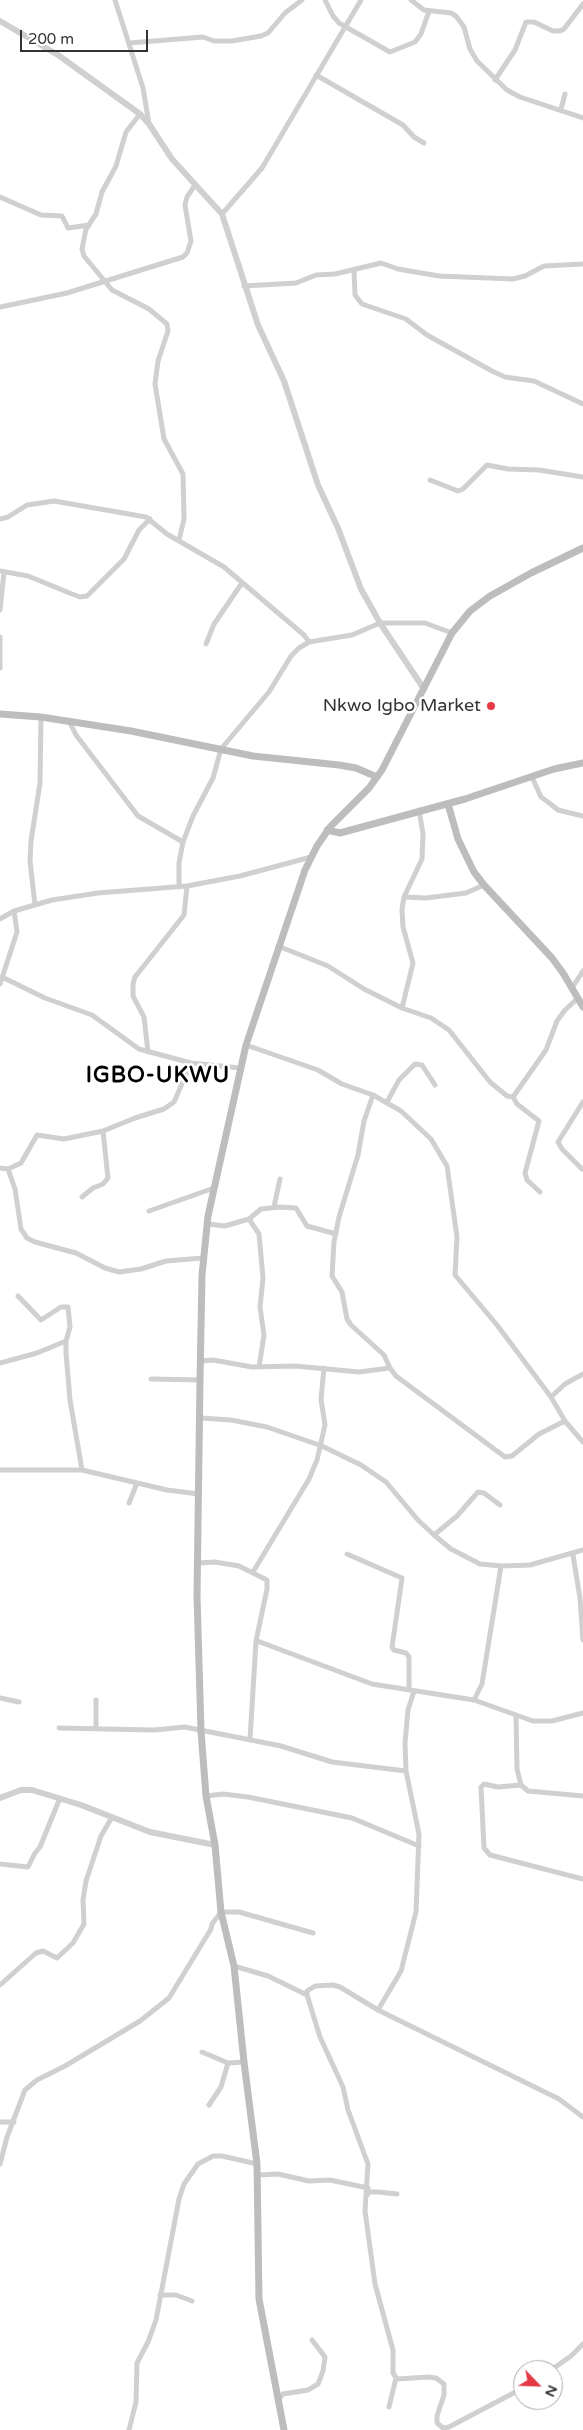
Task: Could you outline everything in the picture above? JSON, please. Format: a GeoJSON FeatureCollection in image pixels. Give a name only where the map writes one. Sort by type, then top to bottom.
{"type":"FeatureCollection","features":[{"type":"Feature","properties":{"kind":"main road"},"geometry":{"type":"LineString","coordinates":[[284,2430],[259,2299],[258,2164],[244,2062],[234,1966],[221,1912],[215,1845],[206,1796],[197,1596],[203,1258],[208,1224],[214,1188],[246,1045],[278,946],[310,857],[327,830],[377,777],[452,633],[470,611],[490,596],[530,573],[583,548]]}},
{"type":"Feature","properties":{"kind":"main road"},"geometry":{"type":"LineString","coordinates":[[0,714],[41,717],[159,736],[253,756],[347,767],[377,777]]}},
{"type":"Feature","properties":{"kind":"main road"},"geometry":{"type":"LineString","coordinates":[[327,830],[336,833],[345,832],[419,810],[448,804],[532,776],[583,763]]}},
{"type":"Feature","properties":{"kind":"main road"},"geometry":{"type":"LineString","coordinates":[[448,804],[465,856],[484,885],[552,958],[583,1007]]}},
{"type":"Feature","properties":{"kind":"main road"},"geometry":{"type":"LineString","coordinates":[[333,823],[345,832]]}},
{"type":"Feature","properties":{"kind":"street"},"geometry":{"type":"LineString","coordinates":[[115,0],[143,88],[149,124]]}},
{"type":"Feature","properties":{"kind":"street"},"geometry":{"type":"LineString","coordinates":[[129,43],[203,37],[214,41],[232,41],[261,36],[268,33],[284,13],[302,0]]}},
{"type":"Feature","properties":{"kind":"street"},"geometry":{"type":"LineString","coordinates":[[325,0],[333,16],[345,28],[390,52],[398,51],[415,42],[421,34],[429,11]]}},
{"type":"Feature","properties":{"kind":"street"},"geometry":{"type":"LineString","coordinates":[[222,214],[262,168],[361,0]]}},
{"type":"Feature","properties":{"kind":"street"},"geometry":{"type":"LineString","coordinates":[[411,0],[429,11],[451,14],[461,21],[477,61],[495,80],[512,93],[583,118]]}},
{"type":"Feature","properties":{"kind":"street"},"geometry":{"type":"LineString","coordinates":[[495,80],[515,50],[526,22],[534,22],[553,31],[560,31],[564,29],[583,4]]}},
{"type":"Feature","properties":{"kind":"street"},"geometry":{"type":"LineString","coordinates":[[0,21],[58,55],[140,114],[163,146],[222,214],[244,286],[258,324],[284,381],[318,485],[338,528],[360,589],[424,689]]}},
{"type":"Feature","properties":{"kind":"street"},"geometry":{"type":"LineString","coordinates":[[316,74],[403,125],[414,137],[424,143]]}},
{"type":"Feature","properties":{"kind":"street"},"geometry":{"type":"LineString","coordinates":[[561,109],[565,94]]}},
{"type":"Feature","properties":{"kind":"street"},"geometry":{"type":"LineString","coordinates":[[140,114],[126,132],[116,166],[102,192],[96,214],[89,225],[82,249],[84,256],[105,282],[120,295],[159,316],[168,328],[158,361],[155,384],[164,439],[183,474],[184,519],[179,540]]}},
{"type":"Feature","properties":{"kind":"street"},"geometry":{"type":"LineString","coordinates":[[0,307],[67,293],[183,258],[187,253],[191,235],[185,205],[187,197],[195,185]]}},
{"type":"Feature","properties":{"kind":"street"},"geometry":{"type":"LineString","coordinates":[[0,197],[41,215],[62,216],[68,228],[89,225]]}},
{"type":"Feature","properties":{"kind":"street"},"geometry":{"type":"LineString","coordinates":[[244,286],[296,283],[316,275],[382,264],[398,269],[439,276],[513,278],[526,276],[544,266],[583,264]]}},
{"type":"Feature","properties":{"kind":"street"},"geometry":{"type":"LineString","coordinates":[[354,270],[355,295],[362,304],[406,319],[427,335],[505,377],[534,381],[583,404]]}},
{"type":"Feature","properties":{"kind":"street"},"geometry":{"type":"LineString","coordinates":[[430,480],[458,491],[487,465],[583,477]]}},
{"type":"Feature","properties":{"kind":"street"},"geometry":{"type":"LineString","coordinates":[[0,519],[8,517],[27,505],[54,501],[137,514],[150,519],[179,540],[224,567],[304,635],[309,642]]}},
{"type":"Feature","properties":{"kind":"street"},"geometry":{"type":"LineString","coordinates":[[0,610],[2,572],[28,576],[80,597],[87,596],[124,559],[139,530],[150,519]]}},
{"type":"Feature","properties":{"kind":"street"},"geometry":{"type":"LineString","coordinates":[[206,644],[218,617],[242,583]]}},
{"type":"Feature","properties":{"kind":"street"},"geometry":{"type":"LineString","coordinates":[[179,887],[179,863],[183,842],[193,816],[213,778],[221,749],[269,692],[291,656],[309,642],[352,635],[380,623],[424,623],[452,633]]}},
{"type":"Feature","properties":{"kind":"street"},"geometry":{"type":"LineString","coordinates":[[0,637],[0,668]]}},
{"type":"Feature","properties":{"kind":"street"},"geometry":{"type":"LineString","coordinates":[[35,905],[31,841],[40,783],[41,717]]}},
{"type":"Feature","properties":{"kind":"street"},"geometry":{"type":"LineString","coordinates":[[70,722],[76,735],[138,816],[183,842]]}},
{"type":"Feature","properties":{"kind":"street"},"geometry":{"type":"LineString","coordinates":[[532,776],[541,796],[558,810],[583,816]]}},
{"type":"Feature","properties":{"kind":"street"},"geometry":{"type":"LineString","coordinates":[[402,1008],[413,963],[403,927],[402,909],[404,896],[422,859],[423,834],[419,810]]}},
{"type":"Feature","properties":{"kind":"street"},"geometry":{"type":"LineString","coordinates":[[0,918],[14,911],[35,905],[98,893],[187,886],[240,876],[310,857]]}},
{"type":"Feature","properties":{"kind":"street"},"geometry":{"type":"LineString","coordinates":[[404,896],[426,898],[466,893],[484,885]]}},
{"type":"Feature","properties":{"kind":"street"},"geometry":{"type":"LineString","coordinates":[[148,1052],[144,1017],[134,996],[133,984],[135,977],[184,914],[187,886]]}},
{"type":"Feature","properties":{"kind":"street"},"geometry":{"type":"LineString","coordinates":[[0,984],[17,932],[14,911]]}},
{"type":"Feature","properties":{"kind":"street"},"geometry":{"type":"LineString","coordinates":[[278,946],[328,966],[364,989],[402,1008],[440,1023],[460,1042],[468,1056],[490,1082],[507,1096],[513,1097]]}},
{"type":"Feature","properties":{"kind":"street"},"geometry":{"type":"LineString","coordinates":[[572,988],[583,971]]}},
{"type":"Feature","properties":{"kind":"street"},"geometry":{"type":"LineString","coordinates":[[2,977],[45,998],[92,1015],[139,1049],[191,1063],[240,1068]]}},
{"type":"Feature","properties":{"kind":"street"},"geometry":{"type":"LineString","coordinates":[[513,1097],[546,1050],[557,1021],[565,1010],[578,998]]}},
{"type":"Feature","properties":{"kind":"street"},"geometry":{"type":"LineString","coordinates":[[246,1045],[318,1070],[342,1084],[373,1094],[418,1125],[431,1138],[447,1166],[457,1237],[456,1274],[550,1397],[565,1422],[583,1442]]}},
{"type":"Feature","properties":{"kind":"street"},"geometry":{"type":"LineString","coordinates":[[0,1168],[8,1169],[21,1163],[37,1135],[64,1139],[103,1131],[164,1109],[174,1102],[191,1063]]}},
{"type":"Feature","properties":{"kind":"street"},"geometry":{"type":"LineString","coordinates":[[387,1102],[399,1080],[415,1064],[422,1065],[435,1085]]}},
{"type":"Feature","properties":{"kind":"street"},"geometry":{"type":"LineString","coordinates":[[373,1094],[336,1234],[332,1276],[345,1302],[347,1319],[351,1325],[384,1355],[396,1376],[505,1457],[512,1456],[539,1434],[565,1422]]}},
{"type":"Feature","properties":{"kind":"street"},"geometry":{"type":"LineString","coordinates":[[513,1097],[517,1104],[539,1122],[524,1173],[526,1180],[540,1192]]}},
{"type":"Feature","properties":{"kind":"street"},"geometry":{"type":"LineString","coordinates":[[582,1169],[562,1150],[558,1142],[583,1102]]}},
{"type":"Feature","properties":{"kind":"street"},"geometry":{"type":"LineString","coordinates":[[82,1197],[108,1178],[103,1131]]}},
{"type":"Feature","properties":{"kind":"street"},"geometry":{"type":"LineString","coordinates":[[8,1169],[15,1189],[22,1229],[28,1238],[35,1242],[76,1253],[105,1268],[119,1272],[136,1270],[166,1260],[203,1258]]}},
{"type":"Feature","properties":{"kind":"street"},"geometry":{"type":"LineString","coordinates":[[274,1207],[280,1179]]}},
{"type":"Feature","properties":{"kind":"street"},"geometry":{"type":"LineString","coordinates":[[149,1211],[214,1188]]}},
{"type":"Feature","properties":{"kind":"street"},"geometry":{"type":"LineString","coordinates":[[208,1224],[225,1226],[249,1219],[261,1209],[274,1207],[296,1208],[308,1226],[336,1234]]}},
{"type":"Feature","properties":{"kind":"street"},"geometry":{"type":"LineString","coordinates":[[249,1219],[259,1234],[262,1278],[260,1307],[264,1334],[259,1367]]}},
{"type":"Feature","properties":{"kind":"street"},"geometry":{"type":"LineString","coordinates":[[18,1296],[41,1320],[61,1307],[68,1307],[70,1328],[66,1341],[70,1400],[82,1470]]}},
{"type":"Feature","properties":{"kind":"street"},"geometry":{"type":"LineString","coordinates":[[0,1363],[37,1353],[66,1341]]}},
{"type":"Feature","properties":{"kind":"street"},"geometry":{"type":"LineString","coordinates":[[201,1361],[213,1360],[259,1367],[324,1368],[360,1372],[390,1368]]}},
{"type":"Feature","properties":{"kind":"street"},"geometry":{"type":"LineString","coordinates":[[253,1572],[309,1479],[322,1446],[324,1425],[321,1398],[324,1368]]}},
{"type":"Feature","properties":{"kind":"street"},"geometry":{"type":"LineString","coordinates":[[550,1397],[583,1374]]}},
{"type":"Feature","properties":{"kind":"street"},"geometry":{"type":"LineString","coordinates":[[151,1379],[200,1380]]}},
{"type":"Feature","properties":{"kind":"street"},"geometry":{"type":"LineString","coordinates":[[200,1418],[231,1420],[267,1427],[322,1446],[377,1474],[434,1535],[470,1560],[501,1566],[530,1565],[573,1555],[583,1550]]}},
{"type":"Feature","properties":{"kind":"street"},"geometry":{"type":"LineString","coordinates":[[0,1470],[82,1470],[137,1483],[199,1494]]}},
{"type":"Feature","properties":{"kind":"street"},"geometry":{"type":"LineString","coordinates":[[130,1503],[137,1483]]}},
{"type":"Feature","properties":{"kind":"street"},"geometry":{"type":"LineString","coordinates":[[434,1535],[457,1516],[478,1492],[484,1493],[500,1505]]}},
{"type":"Feature","properties":{"kind":"street"},"geometry":{"type":"LineString","coordinates":[[347,1554],[402,1578],[392,1647],[394,1650],[406,1653],[410,1657],[412,1690],[406,1726],[406,1771],[420,1834],[417,1904],[409,1948],[401,1972],[378,2010]]}},
{"type":"Feature","properties":{"kind":"street"},"geometry":{"type":"LineString","coordinates":[[573,1555],[580,1598],[583,1640]]}},
{"type":"Feature","properties":{"kind":"street"},"geometry":{"type":"LineString","coordinates":[[199,1563],[227,1563],[253,1572],[267,1580],[268,1584],[256,1640],[250,1739]]}},
{"type":"Feature","properties":{"kind":"street"},"geometry":{"type":"LineString","coordinates":[[474,1700],[482,1684],[501,1566]]}},
{"type":"Feature","properties":{"kind":"street"},"geometry":{"type":"LineString","coordinates":[[256,1640],[366,1682],[474,1700],[516,1716],[541,1722],[583,1713]]}},
{"type":"Feature","properties":{"kind":"street"},"geometry":{"type":"LineString","coordinates":[[0,1698],[19,1702]]}},
{"type":"Feature","properties":{"kind":"street"},"geometry":{"type":"LineString","coordinates":[[96,1700],[98,1708],[96,1728]]}},
{"type":"Feature","properties":{"kind":"street"},"geometry":{"type":"LineString","coordinates":[[516,1716],[517,1768],[521,1785],[528,1791],[583,1796]]}},
{"type":"Feature","properties":{"kind":"street"},"geometry":{"type":"LineString","coordinates":[[59,1728],[154,1730],[185,1727],[250,1739],[332,1762],[406,1771]]}},
{"type":"Feature","properties":{"kind":"street"},"geometry":{"type":"LineString","coordinates":[[521,1785],[498,1787],[484,1784],[481,1787],[484,1848],[486,1852],[490,1855],[583,1879]]}},
{"type":"Feature","properties":{"kind":"street"},"geometry":{"type":"LineString","coordinates":[[0,1798],[21,1790],[32,1790],[60,1798],[150,1832],[215,1845]]}},
{"type":"Feature","properties":{"kind":"street"},"geometry":{"type":"LineString","coordinates":[[206,1796],[223,1794],[248,1797],[352,1818],[420,1846]]}},
{"type":"Feature","properties":{"kind":"street"},"geometry":{"type":"LineString","coordinates":[[0,1864],[28,1867],[40,1847],[60,1798]]}},
{"type":"Feature","properties":{"kind":"street"},"geometry":{"type":"LineString","coordinates":[[0,1985],[36,1953],[43,1951],[58,1958],[73,1943],[85,1919],[83,1900],[86,1881],[101,1836],[112,1817]]}},
{"type":"Feature","properties":{"kind":"street"},"geometry":{"type":"LineString","coordinates":[[0,2164],[22,2094],[29,2086],[119,2034],[169,1998],[221,1912],[239,1912],[313,1932]]}},
{"type":"Feature","properties":{"kind":"street"},"geometry":{"type":"LineString","coordinates":[[234,1966],[268,1976],[307,1994]]}},
{"type":"Feature","properties":{"kind":"street"},"geometry":{"type":"LineString","coordinates":[[513,2393],[461,2421],[443,2428],[437,2423],[437,2416],[444,2395],[444,2384],[436,2378],[428,2377],[399,2380],[393,2373],[393,2350],[374,2284],[365,2211],[369,2170],[367,2156],[351,2117],[343,2087],[320,2037],[307,1991],[315,1986],[333,1985],[378,2010],[559,2099],[583,2117]]}},
{"type":"Feature","properties":{"kind":"street"},"geometry":{"type":"LineString","coordinates":[[202,2052],[228,2063],[244,2062]]}},
{"type":"Feature","properties":{"kind":"street"},"geometry":{"type":"LineString","coordinates":[[209,2105],[221,2087],[228,2063]]}},
{"type":"Feature","properties":{"kind":"street"},"geometry":{"type":"LineString","coordinates":[[0,2122],[14,2122]]}},
{"type":"Feature","properties":{"kind":"street"},"geometry":{"type":"LineString","coordinates":[[129,2430],[136,2402],[137,2363],[148,2342],[156,2320],[179,2199],[192,2170],[204,2159],[213,2156],[222,2156],[258,2164]]}},
{"type":"Feature","properties":{"kind":"street"},"geometry":{"type":"LineString","coordinates":[[258,2174],[278,2174],[309,2181],[330,2180],[367,2192],[397,2194]]}},
{"type":"Feature","properties":{"kind":"street"},"geometry":{"type":"LineString","coordinates":[[160,2294],[176,2295],[192,2301]]}},
{"type":"Feature","properties":{"kind":"street"},"geometry":{"type":"LineString","coordinates":[[278,2400],[284,2394],[308,2390],[318,2384],[323,2371],[325,2357],[312,2340]]}},
{"type":"Feature","properties":{"kind":"street"},"geometry":{"type":"LineString","coordinates":[[563,2362],[583,2344]]}},
{"type":"Feature","properties":{"kind":"street"},"geometry":{"type":"LineString","coordinates":[[389,2407],[396,2378]]}},
{"type":"Feature","properties":{"kind":"place","name":"Nkwo Igbo Market"},"geometry":{"type":"Point","coordinates":[491,706]}},
{"type":"Feature","properties":{"kind":"district","name":"IGBO-UKWU"},"geometry":{"type":"Point","coordinates":[158,1076]}}]}
